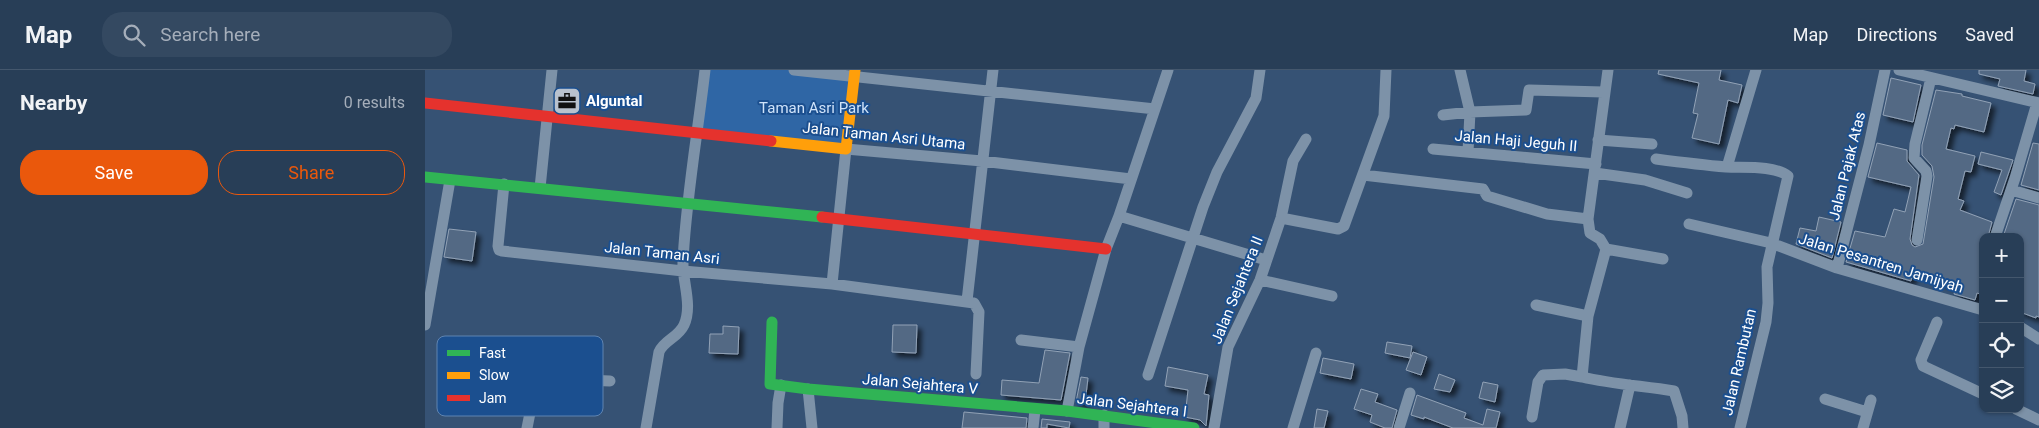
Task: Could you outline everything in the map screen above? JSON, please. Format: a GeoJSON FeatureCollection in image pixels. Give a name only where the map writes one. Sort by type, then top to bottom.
{"type":"FeatureCollection","features":[{"type":"Feature","properties":{"kind":"street"},"geometry":{"type":"LineString","coordinates":[[540,188],[552,70]]}},
{"type":"Feature","properties":{"kind":"street"},"geometry":{"type":"LineString","coordinates":[[646,428],[659,352],[662,344],[675,338],[679,333],[685,325],[687,315],[687,292],[683,271],[705,70]]}},
{"type":"Feature","properties":{"kind":"street"},"geometry":{"type":"LineString","coordinates":[[794,70],[854,73],[991,91],[1155,109]]}},
{"type":"Feature","properties":{"kind":"street"},"geometry":{"type":"LineString","coordinates":[[976,374],[979,312],[974,303],[967,301],[993,70]]}},
{"type":"Feature","properties":{"kind":"street"},"geometry":{"type":"LineString","coordinates":[[1067,411],[1079,347],[1106,249],[1119,216],[1167,70]]}},
{"type":"Feature","properties":{"kind":"street"},"geometry":{"type":"LineString","coordinates":[[1148,376],[1192,238],[1217,172],[1256,98],[1260,70]]}},
{"type":"Feature","properties":{"kind":"street"},"geometry":{"type":"LineString","coordinates":[[1281,218],[1338,229],[1342,228],[1349,214],[1384,116],[1386,70]]}},
{"type":"Feature","properties":{"kind":"street"},"geometry":{"type":"LineString","coordinates":[[1460,70],[1470,112],[1468,152]]}},
{"type":"Feature","properties":{"kind":"street"},"geometry":{"type":"LineString","coordinates":[[1582,377],[1588,316],[1606,249],[1600,239],[1590,233],[1588,219],[1603,92],[1608,70]]}},
{"type":"Feature","properties":{"kind":"street"},"geometry":{"type":"LineString","coordinates":[[1656,159],[1727,167],[1756,70]]}},
{"type":"Feature","properties":{"kind":"street","name":"Jalan Pajak Atas"},"geometry":{"type":"LineString","coordinates":[[1837,268],[1869,145],[1885,70]]}},
{"type":"Feature","properties":{"kind":"street"},"geometry":{"type":"LineString","coordinates":[[1899,70],[2038,103],[1996,233]]}},
{"type":"Feature","properties":{"kind":"street"},"geometry":{"type":"LineString","coordinates":[[832,284],[854,73]]}},
{"type":"Feature","properties":{"kind":"street"},"geometry":{"type":"LineString","coordinates":[[1917,240],[1927,176],[1926,170],[1914,158],[1915,144],[1931,78]]}},
{"type":"Feature","properties":{"kind":"street"},"geometry":{"type":"LineString","coordinates":[[1443,115],[1526,110],[1527,92],[1529,90],[1603,92]]}},
{"type":"Feature","properties":{"kind":"street","name":"Jalan Taman Asri Utama"},"geometry":{"type":"LineString","coordinates":[[425,103],[846,149],[982,161],[1131,179]]}},
{"type":"Feature","properties":{"kind":"street","name":"Jalan Sejahtera II"},"geometry":{"type":"LineString","coordinates":[[1214,428],[1228,347],[1261,280],[1281,218],[1293,161],[1306,139]]}},
{"type":"Feature","properties":{"kind":"street"},"geometry":{"type":"LineString","coordinates":[[1598,140],[1652,144]]}},
{"type":"Feature","properties":{"kind":"street","name":"Jalan Haji Jeguh II"},"geometry":{"type":"LineString","coordinates":[[1433,148],[1595,168],[1645,180],[1687,193]]}},
{"type":"Feature","properties":{"kind":"street","name":"Jalan Rambutan"},"geometry":{"type":"LineString","coordinates":[[1727,167],[1754,167],[1779,171],[1788,176],[1767,267],[1768,303],[1766,322],[1740,428]]}},
{"type":"Feature","properties":{"kind":"street"},"geometry":{"type":"LineString","coordinates":[[1363,174],[1483,189],[1487,196],[1547,214],[1588,219]]}},
{"type":"Feature","properties":{"kind":"street"},"geometry":{"type":"LineString","coordinates":[[425,177],[839,219],[1106,249]]}},
{"type":"Feature","properties":{"kind":"street"},"geometry":{"type":"LineString","coordinates":[[425,324],[450,180]]}},
{"type":"Feature","properties":{"kind":"street","name":"Jalan Taman Asri"},"geometry":{"type":"LineString","coordinates":[[504,184],[499,250],[683,271],[832,284],[967,301]]}},
{"type":"Feature","properties":{"kind":"street"},"geometry":{"type":"LineString","coordinates":[[2011,190],[2039,198]]}},
{"type":"Feature","properties":{"kind":"street"},"geometry":{"type":"LineString","coordinates":[[1119,216],[1266,260]]}},
{"type":"Feature","properties":{"kind":"street","name":"Jalan Pesantren Jamijyah"},"geometry":{"type":"LineString","coordinates":[[1689,224],[1771,243],[1837,268],[1979,309]]}},
{"type":"Feature","properties":{"kind":"street"},"geometry":{"type":"LineString","coordinates":[[1606,249],[1663,259]]}},
{"type":"Feature","properties":{"kind":"street"},"geometry":{"type":"LineString","coordinates":[[1261,280],[1332,296]]}},
{"type":"Feature","properties":{"kind":"street"},"geometry":{"type":"LineString","coordinates":[[1536,305],[1588,316]]}},
{"type":"Feature","properties":{"kind":"street"},"geometry":{"type":"LineString","coordinates":[[772,322],[775,384],[778,403],[777,428]]}},
{"type":"Feature","properties":{"kind":"street"},"geometry":{"type":"LineString","coordinates":[[1937,322],[1921,360],[1923,366],[1979,392]]}},
{"type":"Feature","properties":{"kind":"street"},"geometry":{"type":"LineString","coordinates":[[2024,330],[2039,339]]}},
{"type":"Feature","properties":{"kind":"street"},"geometry":{"type":"LineString","coordinates":[[1021,340],[1079,347]]}},
{"type":"Feature","properties":{"kind":"street"},"geometry":{"type":"LineString","coordinates":[[1293,428],[1316,353]]}},
{"type":"Feature","properties":{"kind":"street"},"geometry":{"type":"LineString","coordinates":[[1532,417],[1538,382],[1543,375],[1565,374],[1609,384],[1674,391],[1682,416],[1683,428]]}},
{"type":"Feature","properties":{"kind":"street"},"geometry":{"type":"LineString","coordinates":[[603,380],[610,381]]}},
{"type":"Feature","properties":{"kind":"street","name":"Jalan Sejahtera V"},"geometry":{"type":"LineString","coordinates":[[775,384],[808,389],[1035,410],[1067,411]]}},
{"type":"Feature","properties":{"kind":"street"},"geometry":{"type":"LineString","coordinates":[[1620,428],[1630,385]]}},
{"type":"Feature","properties":{"kind":"street"},"geometry":{"type":"LineString","coordinates":[[808,389],[812,428]]}},
{"type":"Feature","properties":{"kind":"street"},"geometry":{"type":"LineString","coordinates":[[1399,428],[1410,393]]}},
{"type":"Feature","properties":{"kind":"street"},"geometry":{"type":"LineString","coordinates":[[1825,400],[1867,412]]}},
{"type":"Feature","properties":{"kind":"street"},"geometry":{"type":"LineString","coordinates":[[1863,428],[1871,400]]}},
{"type":"Feature","properties":{"kind":"street"},"geometry":{"type":"LineString","coordinates":[[1033,428],[1035,410]]}},
{"type":"Feature","properties":{"kind":"street","name":"Jalan Sejahtera I"},"geometry":{"type":"LineString","coordinates":[[1067,411],[1105,415],[1163,426],[1194,428]]}},
{"type":"Feature","properties":{"kind":"street"},"geometry":{"type":"LineString","coordinates":[[2024,413],[2039,420]]}},
{"type":"Feature","properties":{"kind":"street"},"geometry":{"type":"LineString","coordinates":[[1104,428],[1105,415]]}},
{"type":"Feature","properties":{"kind":"green space","name":"Taman Asri Park"},"geometry":{"type":"Polygon","coordinates":[[[705,70],[811,70],[855,74],[849,150],[698,132],[705,70]]]}},
{"type":"Feature","properties":{"kind":"building"},"geometry":{"type":"Polygon","coordinates":[[[1659,70],[1721,70],[1719,80],[1742,85],[1738,103],[1728,100],[1719,144],[1692,138],[1698,114],[1693,113],[1699,83],[1658,74],[1659,70]]]}},
{"type":"Feature","properties":{"kind":"building"},"geometry":{"type":"Polygon","coordinates":[[[1979,70],[2026,70],[2024,81],[2035,84],[2033,94],[1998,86],[2000,79],[1979,74],[1979,70]]]}},
{"type":"Feature","properties":{"kind":"building"},"geometry":{"type":"Polygon","coordinates":[[[1891,78],[1921,85],[1913,122],[1883,115],[1891,78]]]}},
{"type":"Feature","properties":{"kind":"building"},"geometry":{"type":"Polygon","coordinates":[[[1936,90],[1962,94],[1962,96],[1991,103],[1984,132],[1955,125],[1954,129],[1951,128],[1946,149],[1975,156],[1971,172],[1965,171],[1958,199],[1964,201],[1960,210],[1992,222],[1989,233],[1979,233],[1979,294],[1977,293],[1975,300],[1954,294],[1956,287],[1932,278],[1933,276],[1913,271],[1911,281],[1846,262],[1855,231],[1885,237],[1894,209],[1905,212],[1911,187],[1868,177],[1877,143],[1907,150],[1907,161],[1919,175],[1910,239],[1915,247],[1923,244],[1934,177],[1932,166],[1922,155],[1922,145],[1936,90]]]}},
{"type":"Feature","properties":{"kind":"building"},"geometry":{"type":"Polygon","coordinates":[[[2033,143],[2039,144],[2039,190],[2021,185],[2033,143]]]}},
{"type":"Feature","properties":{"kind":"building"},"geometry":{"type":"Polygon","coordinates":[[[1981,152],[2013,160],[2001,195],[1994,192],[2002,170],[1978,164],[1981,152]]]}},
{"type":"Feature","properties":{"kind":"building"},"geometry":{"type":"Polygon","coordinates":[[[2016,199],[2039,205],[2039,317],[2036,316],[2036,318],[2024,314],[2024,233],[2004,233],[2016,199]]]}},
{"type":"Feature","properties":{"kind":"building"},"geometry":{"type":"Polygon","coordinates":[[[1819,217],[1841,222],[1832,258],[1796,244],[1800,228],[1816,231],[1819,217]]]}},
{"type":"Feature","properties":{"kind":"building"},"geometry":{"type":"Polygon","coordinates":[[[449,229],[476,232],[472,261],[444,257],[449,229]]]}},
{"type":"Feature","properties":{"kind":"building"},"geometry":{"type":"Polygon","coordinates":[[[893,325],[917,325],[916,353],[892,352],[893,325]]]}},
{"type":"Feature","properties":{"kind":"building"},"geometry":{"type":"Polygon","coordinates":[[[723,326],[739,327],[738,354],[709,353],[710,334],[723,334],[723,326]]]}},
{"type":"Feature","properties":{"kind":"building"},"geometry":{"type":"Polygon","coordinates":[[[1387,342],[1412,346],[1410,358],[1385,353],[1387,342]]]}},
{"type":"Feature","properties":{"kind":"building"},"geometry":{"type":"Polygon","coordinates":[[[1045,350],[1070,353],[1061,400],[1001,395],[1002,380],[1039,383],[1045,350]]]}},
{"type":"Feature","properties":{"kind":"building"},"geometry":{"type":"Polygon","coordinates":[[[1413,352],[1427,357],[1421,375],[1406,370],[1413,352]]]}},
{"type":"Feature","properties":{"kind":"building"},"geometry":{"type":"Polygon","coordinates":[[[1323,358],[1354,364],[1351,379],[1320,373],[1323,358]]]}},
{"type":"Feature","properties":{"kind":"building"},"geometry":{"type":"Polygon","coordinates":[[[1168,367],[1208,375],[1204,394],[1209,395],[1206,426],[1200,420],[1185,417],[1188,390],[1165,386],[1168,367]]]}},
{"type":"Feature","properties":{"kind":"building"},"geometry":{"type":"Polygon","coordinates":[[[1439,374],[1455,380],[1450,392],[1434,389],[1439,374]]]}},
{"type":"Feature","properties":{"kind":"building"},"geometry":{"type":"Polygon","coordinates":[[[1081,377],[1088,378],[1085,403],[1076,402],[1081,377]]]}},
{"type":"Feature","properties":{"kind":"building"},"geometry":{"type":"Polygon","coordinates":[[[1483,382],[1498,385],[1495,402],[1479,398],[1483,382]]]}},
{"type":"Feature","properties":{"kind":"building"},"geometry":{"type":"Polygon","coordinates":[[[1361,389],[1378,394],[1375,402],[1397,410],[1392,428],[1385,428],[1370,422],[1372,415],[1354,409],[1361,389]]]}},
{"type":"Feature","properties":{"kind":"building"},"geometry":{"type":"Polygon","coordinates":[[[1417,395],[1466,413],[1464,418],[1483,425],[1487,409],[1500,412],[1496,428],[1453,428],[1424,417],[1424,419],[1411,415],[1417,395]]]}},
{"type":"Feature","properties":{"kind":"building"},"geometry":{"type":"Polygon","coordinates":[[[1317,409],[1328,411],[1324,428],[1314,428],[1317,409]]]}},
{"type":"Feature","properties":{"kind":"building"},"geometry":{"type":"Polygon","coordinates":[[[964,412],[1027,418],[1026,428],[962,428],[964,412]]]}},
{"type":"Feature","properties":{"kind":"building"},"geometry":{"type":"Polygon","coordinates":[[[1042,419],[1070,422],[1069,428],[1047,424],[1047,428],[1041,428],[1042,419]]]}},
{"type":"Feature","properties":{"kind":"traffic: fast"},"geometry":{"type":"LineString","coordinates":[[425,177],[822,217]]}},
{"type":"Feature","properties":{"kind":"traffic: fast"},"geometry":{"type":"LineString","coordinates":[[772,322],[770,384],[808,389],[1067,411],[1194,428]]}},
{"type":"Feature","properties":{"kind":"traffic: slow"},"geometry":{"type":"LineString","coordinates":[[771,141],[846,149],[855,70]]}},
{"type":"Feature","properties":{"kind":"traffic: jam"},"geometry":{"type":"LineString","coordinates":[[425,103],[771,141]]}},
{"type":"Feature","properties":{"kind":"traffic: jam"},"geometry":{"type":"LineString","coordinates":[[822,217],[1106,249]]}},
{"type":"Feature","properties":{"kind":"place","name":"Alguntal"},"geometry":{"type":"Point","coordinates":[567,101]}}]}
